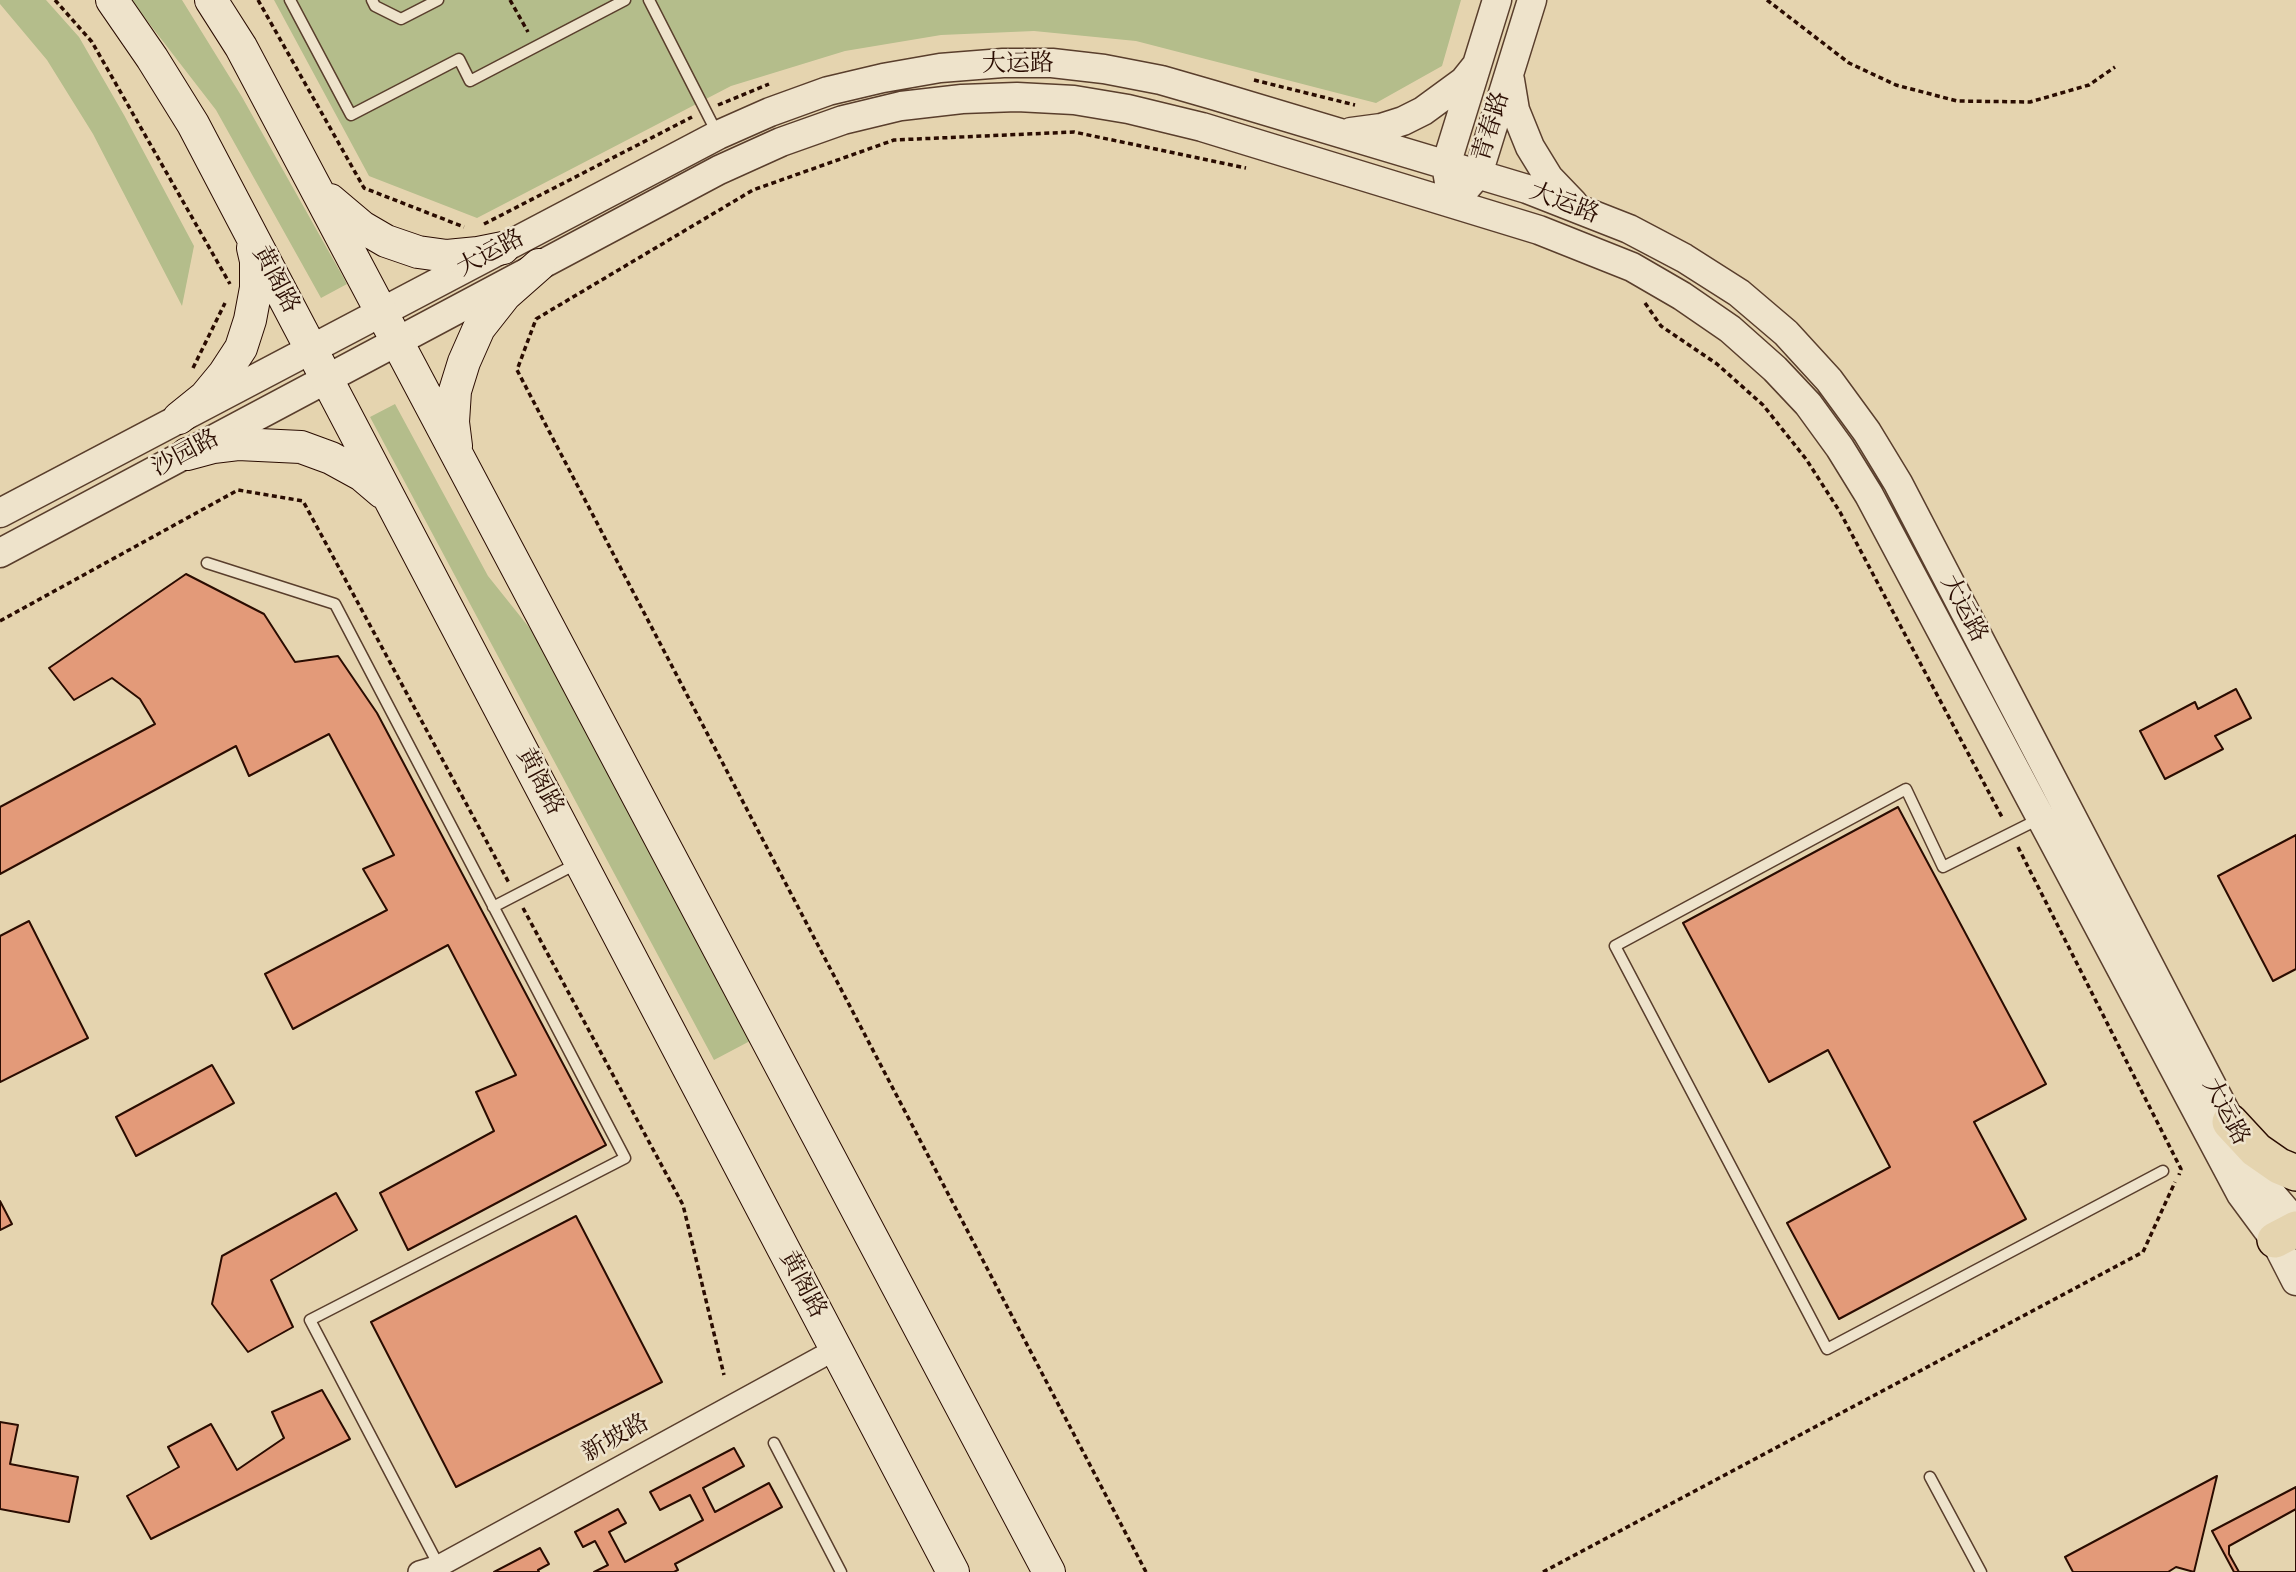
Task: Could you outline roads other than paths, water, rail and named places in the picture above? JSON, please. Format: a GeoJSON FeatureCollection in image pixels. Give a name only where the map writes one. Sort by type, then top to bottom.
{"type":"FeatureCollection","features":[{"type":"Feature","properties":{"kind":"main road","name":"黄阁路"},"geometry":{"type":"LineString","coordinates":[[112,0],[193,124],[953,1572]]}},
{"type":"Feature","properties":{"kind":"main road"},"geometry":{"type":"LineString","coordinates":[[211,0],[241,47],[311,178],[368,318],[384,348],[457,454],[1049,1572]]}},
{"type":"Feature","properties":{"kind":"main road"},"geometry":{"type":"LineString","coordinates":[[311,178],[335,206],[386,241],[418,252],[447,256],[503,248]]}},
{"type":"Feature","properties":{"kind":"main road"},"geometry":{"type":"LineString","coordinates":[[179,418],[205,397],[241,348],[256,288],[256,261],[248,229]]}},
{"type":"Feature","properties":{"kind":"main road"},"geometry":{"type":"LineString","coordinates":[[457,454],[453,422],[455,391],[464,362],[479,328],[505,295],[539,265]]}},
{"type":"Feature","properties":{"kind":"main road"},"geometry":{"type":"LineString","coordinates":[[187,454],[214,446],[238,444],[301,447],[331,458],[362,475],[391,500]]}},
{"type":"Feature","properties":{"kind":"main road"},"geometry":{"type":"LineString","coordinates":[[2230,1122],[2256,1150],[2279,1166],[2296,1172]]}},
{"type":"Feature","properties":{"kind":"street","name":"青春路"},"geometry":{"type":"LineString","coordinates":[[1453,204],[1446,165],[1497,0]]}},
{"type":"Feature","properties":{"kind":"street","name":"青春路"},"geometry":{"type":"LineString","coordinates":[[1453,204],[1478,174],[1532,0]]}},
{"type":"Feature","properties":{"kind":"street","name":"大运路"},"geometry":{"type":"LineString","coordinates":[[368,318],[718,135],[771,112],[839,89],[883,78],[940,68],[1003,63],[1104,68],[1161,80],[1478,174],[1577,207],[1629,229],[1673,252],[1738,293],[1786,333],[1829,380],[1867,432],[1898,483],[2289,1231],[2296,1281]]}},
{"type":"Feature","properties":{"kind":"street"},"geometry":{"type":"LineString","coordinates":[[1335,131],[1359,132],[1403,121],[1444,97],[1464,81],[1477,64]]}},
{"type":"Feature","properties":{"kind":"street"},"geometry":{"type":"LineString","coordinates":[[1509,72],[1514,110],[1530,147],[1555,185],[1577,207]]}},
{"type":"Feature","properties":{"kind":"street","name":"大运路"},"geometry":{"type":"LineString","coordinates":[[384,348],[719,170],[781,142],[843,120],[889,109],[962,99],[1017,97],[1074,100],[1128,109],[1202,127],[1550,234],[1632,267],[1682,296],[1730,329],[1775,369],[1808,404],[1840,448],[1869,495],[2241,1194],[2289,1231]]}},
{"type":"Feature","properties":{"kind":"street","name":"沙园路"},"geometry":{"type":"LineString","coordinates":[[0,513],[368,318]]}},
{"type":"Feature","properties":{"kind":"street","name":"沙园路"},"geometry":{"type":"LineString","coordinates":[[0,553],[384,348]]}},
{"type":"Feature","properties":{"kind":"street","name":"新坡路"},"geometry":{"type":"LineString","coordinates":[[429,1569],[836,1349]]}},
{"type":"Feature","properties":{"kind":"lane"},"geometry":{"type":"LineString","coordinates":[[290,0],[351,115],[459,59],[470,81],[625,0]]}},
{"type":"Feature","properties":{"kind":"lane"},"geometry":{"type":"LineString","coordinates":[[372,0],[375,6],[401,19],[438,0]]}},
{"type":"Feature","properties":{"kind":"lane"},"geometry":{"type":"LineString","coordinates":[[649,0],[718,135]]}},
{"type":"Feature","properties":{"kind":"lane"},"geometry":{"type":"LineString","coordinates":[[207,563],[335,604],[625,1158],[310,1320],[429,1569]]}},
{"type":"Feature","properties":{"kind":"lane"},"geometry":{"type":"LineString","coordinates":[[2040,818],[1943,867],[1906,789],[1615,946],[1827,1349],[2163,1171]]}},
{"type":"Feature","properties":{"kind":"lane"},"geometry":{"type":"LineString","coordinates":[[493,907],[580,862]]}},
{"type":"Feature","properties":{"kind":"lane"},"geometry":{"type":"LineString","coordinates":[[774,1443],[841,1572]]}},
{"type":"Feature","properties":{"kind":"lane"},"geometry":{"type":"LineString","coordinates":[[1930,1476],[1981,1572]]}}]}
